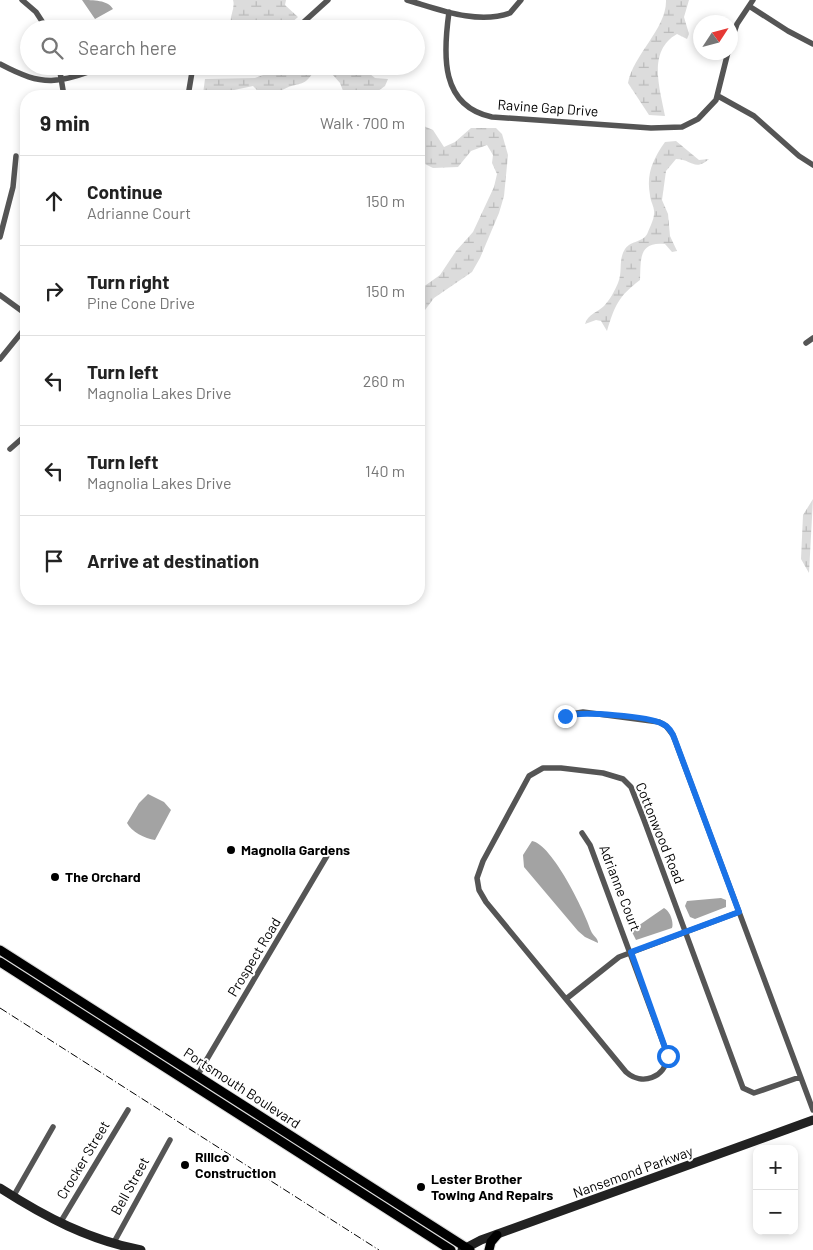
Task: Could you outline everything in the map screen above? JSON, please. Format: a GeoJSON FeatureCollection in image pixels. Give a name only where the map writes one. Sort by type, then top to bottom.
{"type":"FeatureCollection","features":[{"type":"Feature","properties":{"kind":"main road","name":"Portsmouth Boulevard"},"geometry":{"type":"LineString","coordinates":[[0,950],[188,1082],[451,1250]]}},
{"type":"Feature","properties":{"kind":"main road","name":"Portsmouth Boulevard"},"geometry":{"type":"LineString","coordinates":[[0,962],[195,1075],[466,1249]]}},
{"type":"Feature","properties":{"kind":"main road","name":"Nansemond Parkway"},"geometry":{"type":"LineString","coordinates":[[466,1249],[497,1235],[813,1120]]}},
{"type":"Feature","properties":{"kind":"main road"},"geometry":{"type":"LineString","coordinates":[[0,1188],[60,1223],[113,1244],[142,1250]]}},
{"type":"Feature","properties":{"kind":"main road"},"geometry":{"type":"LineString","coordinates":[[488,1250],[489,1245],[497,1235]]}},
{"type":"Feature","properties":{"kind":"street"},"geometry":{"type":"LineString","coordinates":[[22,0],[36,12],[41,20]]}},
{"type":"Feature","properties":{"kind":"street"},"geometry":{"type":"LineString","coordinates":[[306,20],[328,0]]}},
{"type":"Feature","properties":{"kind":"street"},"geometry":{"type":"LineString","coordinates":[[407,0],[449,12],[474,16],[505,15],[514,10],[521,0]]}},
{"type":"Feature","properties":{"kind":"street"},"geometry":{"type":"LineString","coordinates":[[738,22],[751,3],[788,31],[813,44]]}},
{"type":"Feature","properties":{"kind":"street","name":"Ravine Gap Drive"},"geometry":{"type":"LineString","coordinates":[[449,12],[446,42],[450,82],[458,99],[480,115],[674,128],[698,119],[712,106],[718,96],[726,60]]}},
{"type":"Feature","properties":{"kind":"street"},"geometry":{"type":"LineString","coordinates":[[0,64],[20,73]]}},
{"type":"Feature","properties":{"kind":"street"},"geometry":{"type":"LineString","coordinates":[[23,75],[32,79],[49,82],[77,75]]}},
{"type":"Feature","properties":{"kind":"street"},"geometry":{"type":"LineString","coordinates":[[61,75],[63,90]]}},
{"type":"Feature","properties":{"kind":"street"},"geometry":{"type":"LineString","coordinates":[[189,90],[192,75]]}},
{"type":"Feature","properties":{"kind":"street"},"geometry":{"type":"LineString","coordinates":[[718,96],[754,116],[799,156],[813,165]]}},
{"type":"Feature","properties":{"kind":"street"},"geometry":{"type":"LineString","coordinates":[[0,237],[13,187],[16,156]]}},
{"type":"Feature","properties":{"kind":"street"},"geometry":{"type":"LineString","coordinates":[[0,295],[20,310]]}},
{"type":"Feature","properties":{"kind":"street"},"geometry":{"type":"LineString","coordinates":[[0,359],[20,334]]}},
{"type":"Feature","properties":{"kind":"street"},"geometry":{"type":"LineString","coordinates":[[806,343],[813,338]]}},
{"type":"Feature","properties":{"kind":"street"},"geometry":{"type":"LineString","coordinates":[[10,449],[20,440]]}},
{"type":"Feature","properties":{"kind":"street"},"geometry":{"type":"LineString","coordinates":[[565,716],[583,712],[659,722],[669,729],[675,740],[813,1110]]}},
{"type":"Feature","properties":{"kind":"street","name":"Cottonwood Road"},"geometry":{"type":"LineString","coordinates":[[665,1067],[651,1078],[640,1080],[630,1076],[486,902],[477,884],[478,873],[528,776],[537,770],[549,767],[603,773],[618,776],[627,782],[644,820],[743,1088],[754,1093],[800,1077]]}},
{"type":"Feature","properties":{"kind":"street","name":"Adrianne Court"},"geometry":{"type":"LineString","coordinates":[[582,833],[590,845],[666,1048],[668,1056],[665,1067]]}},
{"type":"Feature","properties":{"kind":"street","name":"Prospect Road"},"geometry":{"type":"LineString","coordinates":[[188,1082],[195,1075],[331,849]]}},
{"type":"Feature","properties":{"kind":"street"},"geometry":{"type":"LineString","coordinates":[[566,999],[612,961],[631,952],[739,912]]}},
{"type":"Feature","properties":{"kind":"street","name":"Crocker Street"},"geometry":{"type":"LineString","coordinates":[[60,1223],[128,1110]]}},
{"type":"Feature","properties":{"kind":"street"},"geometry":{"type":"LineString","coordinates":[[13,1197],[53,1127]]}},
{"type":"Feature","properties":{"kind":"street","name":"Bell Street"},"geometry":{"type":"LineString","coordinates":[[113,1244],[170,1140]]}},
{"type":"Feature","properties":{"kind":"street"},"geometry":{"type":"LineString","coordinates":[[294,1150],[299,1141]]}},
{"type":"Feature","properties":{"kind":"green space"},"geometry":{"type":"Polygon","coordinates":[[[233,0],[286,0],[285,5],[298,17],[294,20],[230,20],[233,0]]]}},
{"type":"Feature","properties":{"kind":"green space"},"geometry":{"type":"Polygon","coordinates":[[[666,0],[689,0],[684,17],[689,34],[687,39],[677,34],[668,41],[662,50],[658,71],[665,116],[649,115],[628,83],[636,62],[661,21],[666,0]]]}},
{"type":"Feature","properties":{"kind":"green space"},"geometry":{"type":"Polygon","coordinates":[[[263,75],[311,75],[305,82],[282,90],[257,90],[253,86],[234,90],[204,90],[205,79],[255,78],[263,75]]]}},
{"type":"Feature","properties":{"kind":"green space"},"geometry":{"type":"Polygon","coordinates":[[[333,75],[371,75],[375,78],[388,79],[385,86],[379,90],[343,90],[340,83],[333,75]]]}},
{"type":"Feature","properties":{"kind":"green space"},"geometry":{"type":"Polygon","coordinates":[[[425,127],[433,130],[444,147],[455,142],[471,128],[496,128],[502,134],[508,155],[504,196],[480,258],[472,272],[434,298],[425,310],[425,286],[440,275],[456,251],[473,232],[494,187],[497,174],[492,163],[493,155],[487,145],[471,151],[458,167],[433,168],[425,164],[425,127]]]}},
{"type":"Feature","properties":{"kind":"green space"},"geometry":{"type":"Polygon","coordinates":[[[676,141],[699,160],[709,159],[704,163],[696,165],[676,159],[666,171],[662,200],[668,214],[670,236],[677,251],[672,252],[665,244],[656,244],[645,249],[641,259],[640,280],[618,302],[607,331],[601,321],[596,320],[585,324],[591,315],[606,304],[614,292],[618,283],[625,249],[644,238],[648,232],[654,214],[649,187],[651,167],[665,142],[676,141]]]}},
{"type":"Feature","properties":{"kind":"green space"},"geometry":{"type":"Polygon","coordinates":[[[813,499],[809,573],[801,559],[803,515],[813,499]]]}},
{"type":"Feature","properties":{"kind":"shaded area"},"geometry":{"type":"Polygon","coordinates":[[[82,0],[104,2],[113,9],[95,19],[82,0]]]}},
{"type":"Feature","properties":{"kind":"shaded area"},"geometry":{"type":"Polygon","coordinates":[[[148,794],[164,802],[171,810],[155,840],[139,834],[127,823],[139,803],[148,794]]]}},
{"type":"Feature","properties":{"kind":"shaded area"},"geometry":{"type":"Polygon","coordinates":[[[532,841],[540,845],[558,866],[575,895],[598,943],[585,937],[578,931],[524,867],[523,855],[532,841]]]}},
{"type":"Feature","properties":{"kind":"shaded area"},"geometry":{"type":"Polygon","coordinates":[[[721,898],[726,900],[726,907],[695,919],[690,917],[685,906],[687,901],[721,898]]]}},
{"type":"Feature","properties":{"kind":"shaded area"},"geometry":{"type":"Polygon","coordinates":[[[664,908],[671,917],[672,928],[636,940],[632,932],[635,928],[664,908]]]}},
{"type":"Feature","properties":{"kind":"railway"},"geometry":{"type":"LineString","coordinates":[[0,1008],[379,1250]]}},
{"type":"Feature","properties":{"kind":"place","name":"Magnolia Gardens"},"geometry":{"type":"Point","coordinates":[231,850]}},
{"type":"Feature","properties":{"kind":"place","name":"The Orchard"},"geometry":{"type":"Point","coordinates":[55,877]}},
{"type":"Feature","properties":{"kind":"place","name":"Rillco Construction"},"geometry":{"type":"Point","coordinates":[185,1165]}},
{"type":"Feature","properties":{"kind":"place","name":"Lester Brother Towing And Repairs"},"geometry":{"type":"Point","coordinates":[421,1187]}},
{"type":"Feature","properties":{"kind":"route"},"geometry":{"type":"LineString","coordinates":[[565,716],[583,712],[659,722],[669,729],[675,740],[739,912],[631,952],[668,1056]]}}]}
